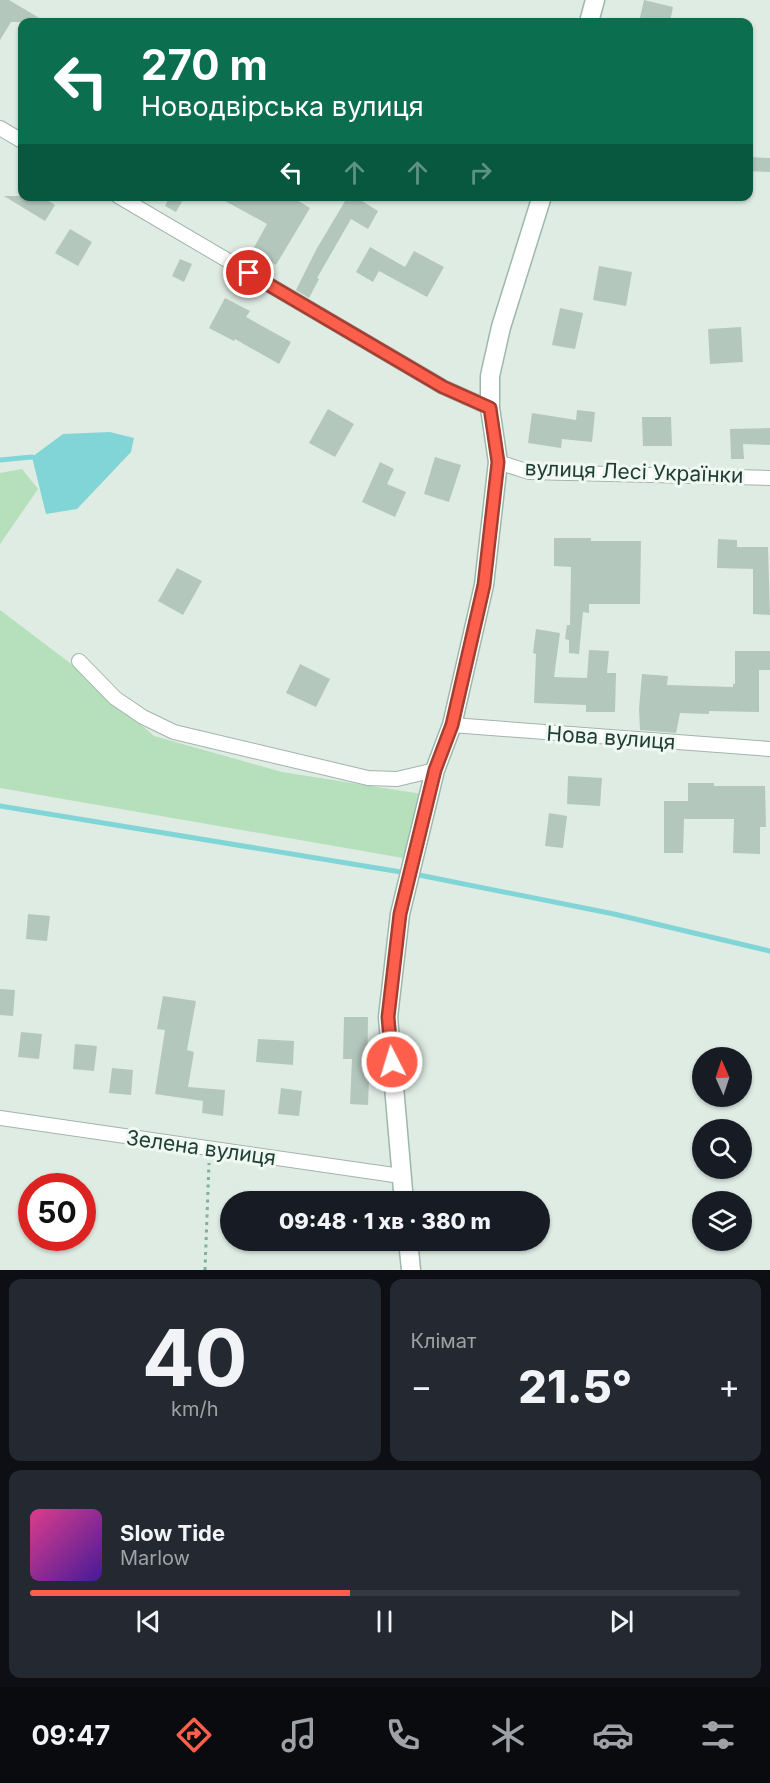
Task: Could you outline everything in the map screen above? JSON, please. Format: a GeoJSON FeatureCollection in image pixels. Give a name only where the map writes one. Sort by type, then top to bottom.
{"type":"FeatureCollection","features":[{"type":"Feature","properties":{"kind":"main road"},"geometry":{"type":"LineString","coordinates":[[590,18],[595,0]]}},
{"type":"Feature","properties":{"kind":"main road"},"geometry":{"type":"LineString","coordinates":[[403,1191],[388,1017],[400,914],[435,770],[452,725],[484,585],[498,462],[490,408],[490,376],[501,327],[540,201]]}},
{"type":"Feature","properties":{"kind":"main road"},"geometry":{"type":"LineString","coordinates":[[409,1251],[411,1270]]}},
{"type":"Feature","properties":{"kind":"street"},"geometry":{"type":"LineString","coordinates":[[0,128],[18,139]]}},
{"type":"Feature","properties":{"kind":"street"},"geometry":{"type":"LineString","coordinates":[[127,201],[443,387],[490,408]]}},
{"type":"Feature","properties":{"kind":"street","name":"вулиця Лесі Українки"},"geometry":{"type":"LineString","coordinates":[[498,462],[529,472],[770,478]]}},
{"type":"Feature","properties":{"kind":"street"},"geometry":{"type":"LineString","coordinates":[[79,661],[115,698],[143,717],[174,732],[368,778],[397,779],[435,770]]}},
{"type":"Feature","properties":{"kind":"street","name":"Нова вулиця"},"geometry":{"type":"LineString","coordinates":[[452,725],[770,749]]}},
{"type":"Feature","properties":{"kind":"street","name":"Зелена вулиця"},"geometry":{"type":"LineString","coordinates":[[0,1118],[401,1176]]}},
{"type":"Feature","properties":{"kind":"path"},"geometry":{"type":"LineString","coordinates":[[205,1270],[209,1150]]}},
{"type":"Feature","properties":{"kind":"green space"},"geometry":{"type":"Polygon","coordinates":[[[22,469],[38,489],[0,544],[0,473],[22,469]]]}},
{"type":"Feature","properties":{"kind":"green space"},"geometry":{"type":"Polygon","coordinates":[[[0,610],[70,663],[154,736],[282,772],[422,794],[403,858],[0,788],[0,610]]]}},
{"type":"Feature","properties":{"kind":"water"},"geometry":{"type":"Polygon","coordinates":[[[110,432],[134,438],[131,452],[77,509],[46,514],[32,457],[63,434],[110,432]]]}},
{"type":"Feature","properties":{"kind":"building"},"geometry":{"type":"Polygon","coordinates":[[[0,0],[9,0],[39,18],[18,18],[18,22],[11,22],[0,40],[0,0]]]}},
{"type":"Feature","properties":{"kind":"building"},"geometry":{"type":"Polygon","coordinates":[[[644,0],[673,7],[671,18],[640,18],[644,0]]]}},
{"type":"Feature","properties":{"kind":"building"},"geometry":{"type":"Polygon","coordinates":[[[753,157],[770,158],[770,172],[753,171],[753,157]]]}},
{"type":"Feature","properties":{"kind":"building"},"geometry":{"type":"Polygon","coordinates":[[[4,196],[18,196],[18,201],[49,201],[55,205],[45,221],[4,196]]]}},
{"type":"Feature","properties":{"kind":"building"},"geometry":{"type":"Polygon","coordinates":[[[168,201],[182,201],[176,212],[165,206],[168,201]]]}},
{"type":"Feature","properties":{"kind":"building"},"geometry":{"type":"Polygon","coordinates":[[[225,201],[298,201],[310,208],[276,265],[252,251],[267,224],[225,201]]]}},
{"type":"Feature","properties":{"kind":"building"},"geometry":{"type":"Polygon","coordinates":[[[345,201],[362,201],[378,211],[368,229],[351,219],[317,278],[319,279],[309,298],[296,290],[345,201]]]}},
{"type":"Feature","properties":{"kind":"building"},"geometry":{"type":"Polygon","coordinates":[[[70,229],[92,242],[78,266],[55,253],[70,229]]]}},
{"type":"Feature","properties":{"kind":"building"},"geometry":{"type":"Polygon","coordinates":[[[370,247],[405,267],[414,251],[444,267],[427,297],[379,271],[373,282],[356,272],[370,247]]]}},
{"type":"Feature","properties":{"kind":"building"},"geometry":{"type":"Polygon","coordinates":[[[180,259],[192,264],[184,282],[172,276],[180,259]]]}},
{"type":"Feature","properties":{"kind":"building"},"geometry":{"type":"Polygon","coordinates":[[[599,266],[632,272],[626,306],[593,300],[599,266]]]}},
{"type":"Feature","properties":{"kind":"building"},"geometry":{"type":"Polygon","coordinates":[[[225,298],[250,311],[246,317],[291,342],[279,364],[235,339],[234,341],[209,328],[225,298]]]}},
{"type":"Feature","properties":{"kind":"building"},"geometry":{"type":"Polygon","coordinates":[[[560,308],[583,313],[575,349],[552,345],[560,308]]]}},
{"type":"Feature","properties":{"kind":"building"},"geometry":{"type":"Polygon","coordinates":[[[741,327],[743,362],[710,364],[708,329],[741,327]]]}},
{"type":"Feature","properties":{"kind":"building"},"geometry":{"type":"Polygon","coordinates":[[[328,409],[354,424],[335,457],[309,443],[328,409]]]}},
{"type":"Feature","properties":{"kind":"building"},"geometry":{"type":"Polygon","coordinates":[[[577,410],[595,412],[592,442],[562,439],[561,448],[528,443],[532,413],[576,420],[577,410]]]}},
{"type":"Feature","properties":{"kind":"building"},"geometry":{"type":"Polygon","coordinates":[[[642,417],[671,417],[672,446],[643,446],[642,417]]]}},
{"type":"Feature","properties":{"kind":"building"},"geometry":{"type":"Polygon","coordinates":[[[770,428],[770,445],[743,444],[744,459],[731,459],[730,429],[770,428]]]}},
{"type":"Feature","properties":{"kind":"building"},"geometry":{"type":"Polygon","coordinates":[[[435,457],[461,465],[449,502],[424,494],[435,457]]]}},
{"type":"Feature","properties":{"kind":"building"},"geometry":{"type":"Polygon","coordinates":[[[380,462],[394,469],[387,484],[406,492],[395,517],[362,502],[380,462]]]}},
{"type":"Feature","properties":{"kind":"building"},"geometry":{"type":"Polygon","coordinates":[[[554,538],[641,541],[640,604],[589,604],[589,613],[583,612],[579,654],[569,653],[569,640],[565,639],[567,625],[570,625],[571,567],[554,566],[554,538]]]}},
{"type":"Feature","properties":{"kind":"building"},"geometry":{"type":"Polygon","coordinates":[[[718,539],[737,540],[737,547],[768,547],[770,615],[753,614],[753,569],[717,568],[718,539]]]}},
{"type":"Feature","properties":{"kind":"building"},"geometry":{"type":"Polygon","coordinates":[[[177,568],[202,581],[183,615],[158,601],[177,568]]]}},
{"type":"Feature","properties":{"kind":"building"},"geometry":{"type":"Polygon","coordinates":[[[536,629],[560,633],[554,677],[587,678],[589,650],[609,651],[607,673],[616,673],[615,712],[586,712],[586,705],[534,703],[536,654],[533,653],[536,629]]]}},
{"type":"Feature","properties":{"kind":"building"},"geometry":{"type":"Polygon","coordinates":[[[735,651],[770,651],[770,670],[759,670],[759,712],[680,713],[676,733],[640,730],[642,674],[668,676],[667,685],[733,687],[735,684],[735,651]]]}},
{"type":"Feature","properties":{"kind":"building"},"geometry":{"type":"Polygon","coordinates":[[[300,664],[330,679],[316,707],[286,693],[300,664]]]}},
{"type":"Feature","properties":{"kind":"building"},"geometry":{"type":"Polygon","coordinates":[[[568,776],[602,778],[600,806],[567,804],[568,776]]]}},
{"type":"Feature","properties":{"kind":"building"},"geometry":{"type":"Polygon","coordinates":[[[688,783],[714,783],[714,786],[765,786],[766,827],[760,827],[760,854],[733,853],[734,819],[684,819],[683,853],[664,853],[664,801],[688,801],[688,783]]]}},
{"type":"Feature","properties":{"kind":"building"},"geometry":{"type":"Polygon","coordinates":[[[549,813],[567,816],[563,848],[545,846],[549,813]]]}},
{"type":"Feature","properties":{"kind":"building"},"geometry":{"type":"Polygon","coordinates":[[[28,914],[50,916],[47,941],[26,939],[28,914]]]}},
{"type":"Feature","properties":{"kind":"building"},"geometry":{"type":"Polygon","coordinates":[[[0,989],[15,990],[13,1016],[0,1015],[0,989]]]}},
{"type":"Feature","properties":{"kind":"building"},"geometry":{"type":"Polygon","coordinates":[[[163,996],[196,1001],[187,1050],[194,1052],[188,1087],[225,1090],[223,1116],[202,1113],[203,1101],[155,1094],[165,1030],[157,1029],[163,996]]]}},
{"type":"Feature","properties":{"kind":"building"},"geometry":{"type":"Polygon","coordinates":[[[344,1017],[368,1017],[368,1105],[350,1104],[352,1059],[343,1059],[344,1017]]]}},
{"type":"Feature","properties":{"kind":"building"},"geometry":{"type":"Polygon","coordinates":[[[21,1032],[42,1034],[39,1059],[18,1057],[21,1032]]]}},
{"type":"Feature","properties":{"kind":"building"},"geometry":{"type":"Polygon","coordinates":[[[258,1039],[294,1041],[293,1065],[256,1062],[258,1039]]]}},
{"type":"Feature","properties":{"kind":"building"},"geometry":{"type":"Polygon","coordinates":[[[75,1044],[97,1046],[94,1071],[73,1069],[75,1044]]]}},
{"type":"Feature","properties":{"kind":"building"},"geometry":{"type":"Polygon","coordinates":[[[112,1068],[133,1070],[131,1095],[109,1093],[112,1068]]]}},
{"type":"Feature","properties":{"kind":"building"},"geometry":{"type":"Polygon","coordinates":[[[281,1088],[302,1091],[299,1116],[278,1114],[281,1088]]]}},
{"type":"Feature","properties":{"kind":"waterway"},"geometry":{"type":"LineString","coordinates":[[0,460],[32,457]]}},
{"type":"Feature","properties":{"kind":"waterway"},"geometry":{"type":"LineString","coordinates":[[0,806],[401,872]]}},
{"type":"Feature","properties":{"kind":"waterway"},"geometry":{"type":"LineString","coordinates":[[419,875],[614,914],[770,951]]}},
{"type":"Feature","properties":{"kind":"route"},"geometry":{"type":"LineString","coordinates":[[249,273],[443,387],[490,408],[498,462],[484,585],[452,725],[435,770],[400,914],[388,1017],[392,1062]]}}]}
